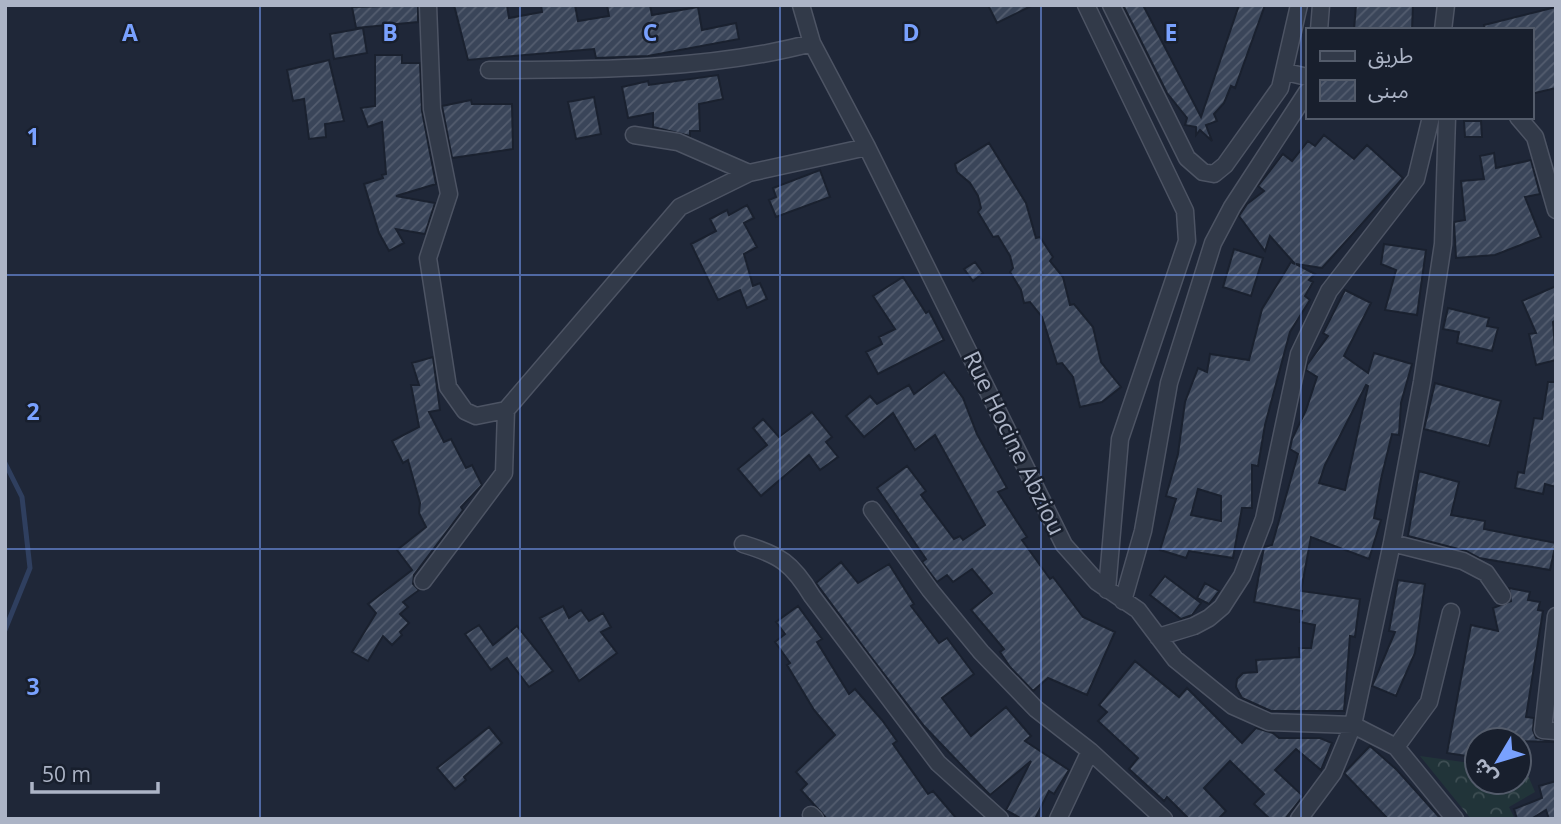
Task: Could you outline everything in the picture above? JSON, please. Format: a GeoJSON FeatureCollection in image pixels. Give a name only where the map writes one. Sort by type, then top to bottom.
{"type":"FeatureCollection","features":[{"type":"Feature","properties":{"kind":"street"},"geometry":{"type":"LineString","coordinates":[[428,5],[432,109],[449,194],[428,258],[448,387],[464,411],[476,416],[506,410],[680,207],[749,173],[867,147]]}},
{"type":"Feature","properties":{"kind":"street","name":"Rue Hocine Abziou"},"geometry":{"type":"LineString","coordinates":[[801,5],[812,43],[867,147],[1064,545],[1107,590],[1138,610],[1175,659],[1233,706],[1269,723],[1353,726],[1396,747],[1455,819]]}},
{"type":"Feature","properties":{"kind":"street"},"geometry":{"type":"LineString","coordinates":[[1086,5],[1185,211],[1187,241],[1120,439],[1107,590]]}},
{"type":"Feature","properties":{"kind":"street"},"geometry":{"type":"LineString","coordinates":[[1111,5],[1158,105],[1188,158],[1203,172],[1214,174],[1225,165],[1273,101],[1286,72],[1299,5]]}},
{"type":"Feature","properties":{"kind":"street"},"geometry":{"type":"LineString","coordinates":[[1319,28],[1321,5]]}},
{"type":"Feature","properties":{"kind":"street"},"geometry":{"type":"LineString","coordinates":[[1443,28],[1447,5]]}},
{"type":"Feature","properties":{"kind":"street"},"geometry":{"type":"LineString","coordinates":[[489,70],[600,70],[738,58],[774,53],[812,43]]}},
{"type":"Feature","properties":{"kind":"street"},"geometry":{"type":"LineString","coordinates":[[1286,72],[1306,77]]}},
{"type":"Feature","properties":{"kind":"street"},"geometry":{"type":"LineString","coordinates":[[1123,601],[1143,531],[1169,383],[1213,243],[1232,207],[1306,94]]}},
{"type":"Feature","properties":{"kind":"street"},"geometry":{"type":"LineString","coordinates":[[1158,637],[1194,626],[1209,618],[1222,607],[1242,576],[1264,519],[1299,354],[1329,291],[1416,179],[1431,119]]}},
{"type":"Feature","properties":{"kind":"street"},"geometry":{"type":"LineString","coordinates":[[1299,819],[1333,773],[1353,726],[1392,542],[1422,382],[1443,244],[1447,119]]}},
{"type":"Feature","properties":{"kind":"street"},"geometry":{"type":"LineString","coordinates":[[1520,119],[1535,137],[1556,211]]}},
{"type":"Feature","properties":{"kind":"street"},"geometry":{"type":"LineString","coordinates":[[634,135],[678,142],[749,173]]}},
{"type":"Feature","properties":{"kind":"street"},"geometry":{"type":"LineString","coordinates":[[423,581],[504,473],[506,410]]}},
{"type":"Feature","properties":{"kind":"street"},"geometry":{"type":"LineString","coordinates":[[872,510],[930,590],[981,652],[1036,709],[1090,751],[1164,819]]}},
{"type":"Feature","properties":{"kind":"street"},"geometry":{"type":"LineString","coordinates":[[1392,542],[1463,561],[1486,573],[1502,596]]}},
{"type":"Feature","properties":{"kind":"street"},"geometry":{"type":"LineString","coordinates":[[743,544],[772,553],[796,569],[938,763],[1000,819]]}},
{"type":"Feature","properties":{"kind":"street"},"geometry":{"type":"LineString","coordinates":[[1396,747],[1429,702],[1451,612]]}},
{"type":"Feature","properties":{"kind":"street"},"geometry":{"type":"LineString","coordinates":[[1556,617],[1543,730],[1556,731]]}},
{"type":"Feature","properties":{"kind":"street"},"geometry":{"type":"LineString","coordinates":[[1058,819],[1090,751]]}},
{"type":"Feature","properties":{"kind":"green space"},"geometry":{"type":"Polygon","coordinates":[[[1420,756],[1463,762],[1463,796],[1528,796],[1509,807],[1515,819],[1471,819],[1420,756]]]}},
{"type":"Feature","properties":{"kind":"building"},"geometry":{"type":"Polygon","coordinates":[[[418,5],[418,22],[356,28],[352,7],[418,5]]]}},
{"type":"Feature","properties":{"kind":"building"},"geometry":{"type":"Polygon","coordinates":[[[454,5],[507,5],[509,18],[542,12],[541,5],[575,5],[578,21],[609,16],[607,5],[650,5],[652,15],[698,7],[702,30],[736,23],[739,39],[648,56],[596,58],[594,49],[468,60],[454,5]]]}},
{"type":"Feature","properties":{"kind":"building"},"geometry":{"type":"Polygon","coordinates":[[[988,5],[1033,5],[997,23],[988,5]]]}},
{"type":"Feature","properties":{"kind":"building"},"geometry":{"type":"Polygon","coordinates":[[[1123,5],[1143,5],[1201,117],[1239,5],[1265,5],[1235,88],[1231,86],[1224,103],[1214,114],[1217,121],[1206,125],[1212,141],[1200,130],[1196,135],[1196,127],[1185,125],[1187,118],[1167,93],[1123,5]]]}},
{"type":"Feature","properties":{"kind":"building"},"geometry":{"type":"Polygon","coordinates":[[[1356,5],[1413,5],[1412,28],[1354,28],[1356,5]]]}},
{"type":"Feature","properties":{"kind":"building"},"geometry":{"type":"Polygon","coordinates":[[[1556,7],[1556,88],[1533,94],[1533,28],[1485,28],[1484,25],[1556,7]]]}},
{"type":"Feature","properties":{"kind":"building"},"geometry":{"type":"Polygon","coordinates":[[[363,28],[367,53],[334,59],[330,34],[363,28]]]}},
{"type":"Feature","properties":{"kind":"building"},"geometry":{"type":"Polygon","coordinates":[[[375,55],[402,55],[402,63],[420,63],[422,111],[436,184],[396,196],[435,203],[425,234],[396,229],[404,243],[389,251],[379,233],[364,184],[383,178],[382,175],[386,174],[382,122],[368,127],[361,108],[375,106],[375,55]]]}},
{"type":"Feature","properties":{"kind":"building"},"geometry":{"type":"Polygon","coordinates":[[[329,60],[344,121],[325,124],[326,137],[309,139],[304,99],[293,101],[287,70],[329,60]]]}},
{"type":"Feature","properties":{"kind":"building"},"geometry":{"type":"Polygon","coordinates":[[[718,75],[723,99],[699,104],[700,131],[690,131],[690,136],[653,127],[653,113],[628,118],[622,87],[648,81],[649,85],[718,75]]]}},
{"type":"Feature","properties":{"kind":"building"},"geometry":{"type":"Polygon","coordinates":[[[594,97],[601,134],[576,139],[568,102],[594,97]]]}},
{"type":"Feature","properties":{"kind":"building"},"geometry":{"type":"Polygon","coordinates":[[[471,100],[472,104],[512,104],[513,149],[452,158],[442,106],[471,100]]]}},
{"type":"Feature","properties":{"kind":"building"},"geometry":{"type":"Polygon","coordinates":[[[1464,121],[1481,121],[1482,137],[1465,137],[1464,121]]]}},
{"type":"Feature","properties":{"kind":"building"},"geometry":{"type":"Polygon","coordinates":[[[1324,135],[1354,159],[1367,145],[1403,178],[1322,268],[1296,264],[1315,274],[1309,280],[1313,282],[1305,296],[1310,300],[1290,332],[1265,425],[1258,466],[1252,465],[1252,508],[1242,508],[1233,558],[1189,551],[1186,558],[1160,550],[1176,499],[1166,496],[1178,454],[1185,402],[1198,368],[1207,372],[1210,354],[1249,360],[1262,309],[1291,262],[1295,264],[1270,236],[1265,251],[1239,216],[1247,204],[1264,191],[1258,186],[1283,154],[1292,161],[1308,141],[1315,146],[1324,135]],[[1198,489],[1191,515],[1221,521],[1221,496],[1198,489]]]}},
{"type":"Feature","properties":{"kind":"building"},"geometry":{"type":"Polygon","coordinates":[[[989,143],[1026,203],[1036,238],[1040,237],[1053,257],[1050,261],[1063,277],[1070,305],[1074,304],[1093,327],[1101,362],[1121,387],[1102,402],[1080,407],[1073,377],[1062,363],[1057,364],[1042,317],[1030,302],[1024,303],[1021,290],[1010,272],[1013,268],[1010,256],[998,236],[993,237],[978,212],[981,208],[978,196],[970,183],[957,172],[955,164],[989,143]]]}},
{"type":"Feature","properties":{"kind":"building"},"geometry":{"type":"Polygon","coordinates":[[[1494,153],[1496,168],[1531,160],[1540,194],[1525,197],[1541,237],[1495,255],[1456,258],[1454,222],[1465,220],[1461,181],[1484,179],[1480,156],[1494,153]]]}},
{"type":"Feature","properties":{"kind":"building"},"geometry":{"type":"Polygon","coordinates":[[[820,170],[830,197],[776,217],[769,200],[776,197],[773,188],[820,170]]]}},
{"type":"Feature","properties":{"kind":"building"},"geometry":{"type":"Polygon","coordinates":[[[747,205],[754,218],[744,223],[757,247],[744,254],[753,286],[760,283],[767,299],[747,308],[740,290],[718,300],[691,244],[716,231],[710,219],[727,210],[729,215],[747,205]]]}},
{"type":"Feature","properties":{"kind":"building"},"geometry":{"type":"Polygon","coordinates":[[[1384,244],[1426,250],[1417,315],[1385,310],[1396,270],[1381,264],[1384,244]]]}},
{"type":"Feature","properties":{"kind":"building"},"geometry":{"type":"Polygon","coordinates":[[[1234,249],[1263,258],[1251,296],[1223,287],[1234,249]]]}},
{"type":"Feature","properties":{"kind":"building"},"geometry":{"type":"Polygon","coordinates":[[[975,262],[983,273],[973,281],[964,269],[975,262]]]}},
{"type":"Feature","properties":{"kind":"building"},"geometry":{"type":"Polygon","coordinates":[[[903,277],[926,313],[929,311],[944,340],[878,374],[866,352],[882,344],[879,337],[895,329],[873,296],[903,277]]]}},
{"type":"Feature","properties":{"kind":"building"},"geometry":{"type":"Polygon","coordinates":[[[1556,286],[1556,320],[1553,322],[1556,360],[1536,365],[1529,334],[1536,333],[1522,301],[1556,286]]]}},
{"type":"Feature","properties":{"kind":"building"},"geometry":{"type":"Polygon","coordinates":[[[1345,290],[1371,303],[1344,356],[1368,373],[1374,353],[1412,364],[1401,403],[1399,435],[1392,434],[1381,479],[1374,518],[1381,520],[1369,559],[1311,537],[1301,591],[1360,599],[1355,637],[1350,636],[1344,711],[1271,711],[1242,698],[1236,687],[1237,679],[1243,673],[1257,672],[1256,660],[1300,657],[1299,648],[1311,648],[1315,625],[1300,622],[1302,611],[1254,602],[1264,547],[1272,545],[1298,454],[1290,449],[1292,439],[1306,410],[1317,377],[1306,370],[1307,365],[1328,336],[1323,333],[1345,290]],[[1366,385],[1325,465],[1319,483],[1345,490],[1368,386],[1366,385]]]}},
{"type":"Feature","properties":{"kind":"building"},"geometry":{"type":"Polygon","coordinates":[[[1448,308],[1489,318],[1487,326],[1498,328],[1492,351],[1457,343],[1459,332],[1443,329],[1448,308]]]}},
{"type":"Feature","properties":{"kind":"building"},"geometry":{"type":"Polygon","coordinates":[[[433,357],[440,410],[429,412],[444,442],[451,439],[466,468],[472,465],[482,485],[461,507],[463,510],[414,575],[413,584],[419,590],[403,602],[408,607],[400,614],[409,623],[400,632],[402,635],[392,645],[383,636],[368,661],[352,652],[376,613],[368,604],[412,570],[397,550],[426,527],[419,513],[420,503],[408,460],[403,463],[392,441],[419,427],[411,385],[419,385],[412,363],[433,357]]]}},
{"type":"Feature","properties":{"kind":"building"},"geometry":{"type":"Polygon","coordinates":[[[944,372],[963,398],[977,434],[1007,488],[998,492],[1027,537],[1022,540],[1050,579],[1053,577],[1083,617],[1115,632],[1087,695],[1048,678],[1033,691],[1010,667],[1000,652],[1004,649],[971,610],[992,593],[972,569],[953,582],[947,575],[937,582],[922,562],[926,559],[877,488],[907,466],[926,491],[921,495],[954,539],[960,536],[963,540],[985,525],[935,435],[915,450],[893,413],[864,437],[846,416],[870,396],[877,404],[909,385],[914,394],[944,372]]]}},
{"type":"Feature","properties":{"kind":"building"},"geometry":{"type":"Polygon","coordinates":[[[1548,382],[1556,382],[1556,487],[1545,484],[1543,494],[1515,488],[1518,472],[1524,473],[1534,418],[1542,419],[1548,382]]]}},
{"type":"Feature","properties":{"kind":"building"},"geometry":{"type":"Polygon","coordinates":[[[1435,383],[1501,401],[1489,446],[1424,429],[1435,383]]]}},
{"type":"Feature","properties":{"kind":"building"},"geometry":{"type":"Polygon","coordinates":[[[812,412],[832,437],[826,442],[838,457],[820,470],[809,455],[761,496],[738,469],[767,445],[753,428],[763,419],[779,437],[812,412]]]}},
{"type":"Feature","properties":{"kind":"building"},"geometry":{"type":"Polygon","coordinates":[[[1419,471],[1459,482],[1451,515],[1485,521],[1484,529],[1556,543],[1550,570],[1479,558],[1466,551],[1408,536],[1419,471]]]}},
{"type":"Feature","properties":{"kind":"building"},"geometry":{"type":"Polygon","coordinates":[[[841,562],[858,583],[889,564],[914,604],[911,606],[939,643],[947,638],[974,674],[942,698],[971,736],[1006,707],[1031,736],[1025,741],[1069,770],[1054,794],[1049,791],[1035,819],[1022,819],[1006,810],[1031,761],[990,795],[924,726],[871,657],[816,583],[841,562]]]}},
{"type":"Feature","properties":{"kind":"building"},"geometry":{"type":"Polygon","coordinates":[[[1165,576],[1201,603],[1192,615],[1181,619],[1150,595],[1165,576]]]}},
{"type":"Feature","properties":{"kind":"building"},"geometry":{"type":"Polygon","coordinates":[[[1398,580],[1425,584],[1415,653],[1396,696],[1372,686],[1395,632],[1389,631],[1398,580]]]}},
{"type":"Feature","properties":{"kind":"building"},"geometry":{"type":"Polygon","coordinates":[[[1205,583],[1219,591],[1209,604],[1197,598],[1205,583]]]}},
{"type":"Feature","properties":{"kind":"building"},"geometry":{"type":"Polygon","coordinates":[[[1509,588],[1530,592],[1528,600],[1540,602],[1538,610],[1543,611],[1526,717],[1534,718],[1533,730],[1533,726],[1463,726],[1463,755],[1447,753],[1471,625],[1498,631],[1493,608],[1511,601],[1509,588]]]}},
{"type":"Feature","properties":{"kind":"building"},"geometry":{"type":"Polygon","coordinates":[[[563,606],[569,618],[581,610],[589,621],[603,613],[611,627],[601,632],[617,653],[579,681],[540,618],[563,606]]]}},
{"type":"Feature","properties":{"kind":"building"},"geometry":{"type":"Polygon","coordinates":[[[798,606],[822,639],[817,642],[849,694],[855,689],[882,720],[897,741],[893,744],[928,794],[933,791],[957,819],[827,819],[801,790],[807,784],[796,772],[835,735],[814,710],[787,665],[790,663],[775,642],[785,634],[776,622],[798,606]]]}},
{"type":"Feature","properties":{"kind":"building"},"geometry":{"type":"Polygon","coordinates":[[[479,625],[493,645],[517,626],[553,671],[529,687],[507,658],[491,670],[465,634],[479,625]]]}},
{"type":"Feature","properties":{"kind":"building"},"geometry":{"type":"Polygon","coordinates":[[[1135,661],[1179,697],[1187,688],[1242,743],[1256,728],[1273,733],[1279,738],[1320,738],[1332,743],[1321,770],[1296,749],[1275,770],[1303,796],[1285,819],[1270,819],[1254,804],[1264,794],[1230,761],[1204,788],[1226,811],[1218,819],[1189,819],[1167,797],[1164,801],[1129,769],[1138,758],[1098,721],[1107,712],[1099,705],[1135,661]]]}},
{"type":"Feature","properties":{"kind":"building"},"geometry":{"type":"Polygon","coordinates":[[[489,727],[502,743],[464,777],[466,780],[455,789],[437,768],[489,727]]]}},
{"type":"Feature","properties":{"kind":"building"},"geometry":{"type":"Polygon","coordinates":[[[1533,730],[1536,738],[1556,742],[1533,741],[1533,730]]]}},
{"type":"Feature","properties":{"kind":"building"},"geometry":{"type":"Polygon","coordinates":[[[1370,746],[1397,770],[1441,819],[1388,819],[1344,773],[1370,746]]]}},
{"type":"Feature","properties":{"kind":"building"},"geometry":{"type":"Polygon","coordinates":[[[1556,781],[1556,819],[1549,819],[1546,810],[1531,819],[1517,819],[1514,809],[1542,798],[1539,786],[1556,781]]]}},
{"type":"Feature","properties":{"kind":"waterway"},"geometry":{"type":"LineString","coordinates":[[5,463],[22,497],[30,568],[5,630]]}}]}
